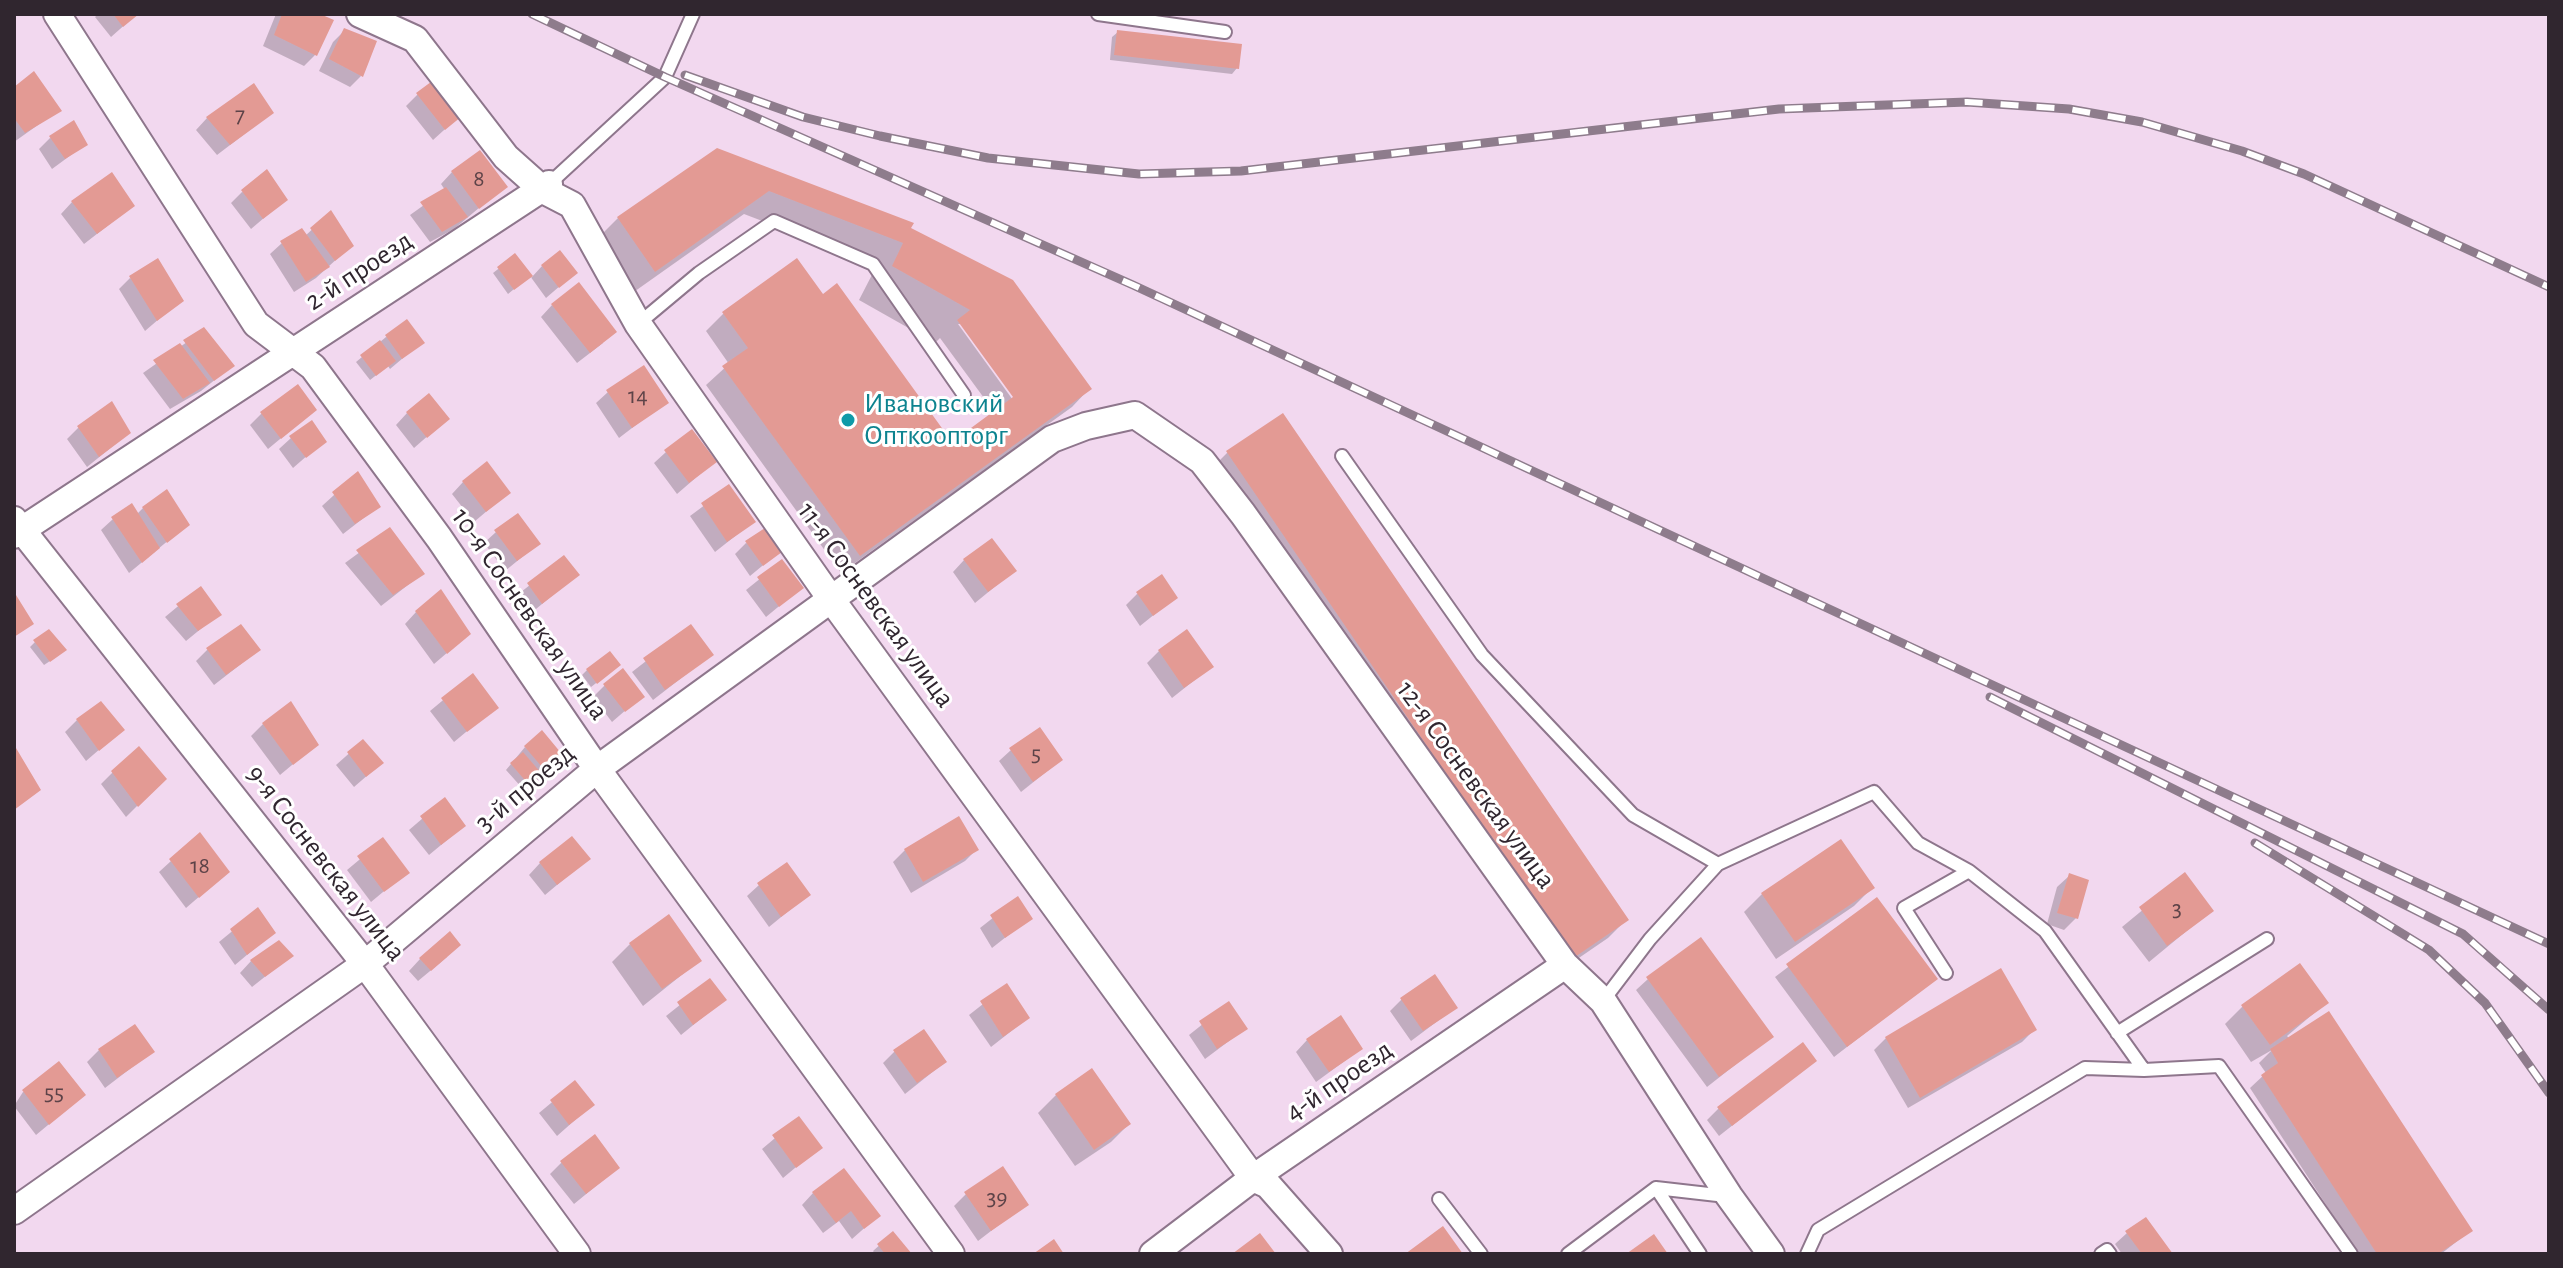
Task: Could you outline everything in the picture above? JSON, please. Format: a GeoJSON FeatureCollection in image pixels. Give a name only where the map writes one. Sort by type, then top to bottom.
{"type":"FeatureCollection","features":[{"type":"Feature","properties":{"kind":"street","name":"10-я Сосневская улица"},"geometry":{"type":"LineString","coordinates":[[57,14],[256,324],[313,367],[430,526],[597,769],[951,1254]]}},
{"type":"Feature","properties":{"kind":"street","name":"11-я Сосневская улица"},"geometry":{"type":"LineString","coordinates":[[360,14],[415,39],[506,157],[572,205],[638,324],[831,599],[1253,1178],[1268,1185],[1329,1254]]}},
{"type":"Feature","properties":{"kind":"street","name":"2-й проезд"},"geometry":{"type":"LineString","coordinates":[[16,529],[546,187]]}},
{"type":"Feature","properties":{"kind":"street","name":"12-я Сосневская улица"},"geometry":{"type":"LineString","coordinates":[[1086,426],[1135,415],[1202,461],[1565,965],[1603,1001],[1729,1196],[1771,1254]]}},
{"type":"Feature","properties":{"kind":"street","name":"3-й проезд"},"geometry":{"type":"LineString","coordinates":[[14,1211],[365,964],[597,769],[1052,439],[1086,426]]}},
{"type":"Feature","properties":{"kind":"street","name":"9-я Сосневская улица"},"geometry":{"type":"LineString","coordinates":[[16,529],[365,964],[577,1254]]}},
{"type":"Feature","properties":{"kind":"street","name":"4-й проезд"},"geometry":{"type":"LineString","coordinates":[[1153,1254],[1253,1178],[1565,965]]}},
{"type":"Feature","properties":{"kind":"lane","name":"2-й проезд"},"geometry":{"type":"LineString","coordinates":[[546,187],[665,77],[693,14]]}},
{"type":"Feature","properties":{"kind":"lane"},"geometry":{"type":"LineString","coordinates":[[1098,14],[1188,20],[1225,32]]}},
{"type":"Feature","properties":{"kind":"lane"},"geometry":{"type":"LineString","coordinates":[[638,324],[699,273],[774,221],[873,264],[964,395]]}},
{"type":"Feature","properties":{"kind":"lane"},"geometry":{"type":"LineString","coordinates":[[1342,456],[1482,655],[1633,815],[1718,864]]}},
{"type":"Feature","properties":{"kind":"lane"},"geometry":{"type":"LineString","coordinates":[[1603,1001],[1650,939],[1718,864],[1874,792],[1918,843],[1969,871],[2045,931],[2144,1070]]}},
{"type":"Feature","properties":{"kind":"lane"},"geometry":{"type":"LineString","coordinates":[[1946,973],[1904,908],[1969,871]]}},
{"type":"Feature","properties":{"kind":"lane"},"geometry":{"type":"LineString","coordinates":[[2117,1033],[2267,939]]}},
{"type":"Feature","properties":{"kind":"lane"},"geometry":{"type":"LineString","coordinates":[[1807,1254],[1818,1230],[2085,1068],[2144,1070],[2219,1066],[2351,1254]]}},
{"type":"Feature","properties":{"kind":"lane"},"geometry":{"type":"LineString","coordinates":[[1568,1254],[1656,1188],[1729,1196]]}},
{"type":"Feature","properties":{"kind":"lane"},"geometry":{"type":"LineString","coordinates":[[1656,1188],[1700,1254]]}},
{"type":"Feature","properties":{"kind":"lane"},"geometry":{"type":"LineString","coordinates":[[1439,1199],[1481,1254]]}},
{"type":"Feature","properties":{"kind":"lane"},"geometry":{"type":"LineString","coordinates":[[2101,1254],[2107,1250],[2110,1254]]}},
{"type":"Feature","properties":{"kind":"building"},"geometry":{"type":"Polygon","coordinates":[[[113,14],[139,14],[123,27],[113,14]]]}},
{"type":"Feature","properties":{"kind":"building"},"geometry":{"type":"Polygon","coordinates":[[[282,14],[320,14],[334,20],[317,56],[274,35],[282,14]]]}},
{"type":"Feature","properties":{"kind":"building"},"geometry":{"type":"Polygon","coordinates":[[[344,28],[377,41],[363,77],[329,59],[344,28]]]}},
{"type":"Feature","properties":{"kind":"building"},"geometry":{"type":"Polygon","coordinates":[[[1117,30],[1242,44],[1239,69],[1114,55],[1117,30]]]}},
{"type":"Feature","properties":{"kind":"building"},"geometry":{"type":"Polygon","coordinates":[[[34,71],[62,111],[25,133],[14,118],[14,87],[34,71]]]}},
{"type":"Feature","properties":{"kind":"building"},"geometry":{"type":"Polygon","coordinates":[[[439,76],[467,112],[445,130],[416,93],[439,76]]]}},
{"type":"Feature","properties":{"kind":"building"},"geometry":{"type":"Polygon","coordinates":[[[254,83],[274,113],[230,145],[206,117],[254,83]]]}},
{"type":"Feature","properties":{"kind":"building"},"geometry":{"type":"Polygon","coordinates":[[[74,120],[88,145],[65,159],[49,136],[74,120]]]}},
{"type":"Feature","properties":{"kind":"building","name":"Ивановский Опткоопторг"},"geometry":{"type":"Polygon","coordinates":[[[717,148],[914,223],[911,228],[1013,280],[1092,389],[860,556],[722,366],[748,348],[722,312],[797,258],[823,294],[837,283],[952,442],[1013,397],[957,320],[970,310],[892,266],[903,243],[769,191],[655,272],[617,217],[717,148]]]}},
{"type":"Feature","properties":{"kind":"building"},"geometry":{"type":"Polygon","coordinates":[[[480,150],[508,187],[479,209],[451,171],[480,150]]]}},
{"type":"Feature","properties":{"kind":"building"},"geometry":{"type":"Polygon","coordinates":[[[267,169],[288,200],[263,219],[241,190],[267,169]]]}},
{"type":"Feature","properties":{"kind":"building"},"geometry":{"type":"Polygon","coordinates":[[[112,172],[135,206],[97,234],[71,201],[112,172]]]}},
{"type":"Feature","properties":{"kind":"building"},"geometry":{"type":"Polygon","coordinates":[[[446,187],[468,217],[442,232],[420,202],[446,187]]]}},
{"type":"Feature","properties":{"kind":"building"},"geometry":{"type":"Polygon","coordinates":[[[331,210],[354,246],[335,261],[310,228],[331,210]]]}},
{"type":"Feature","properties":{"kind":"building"},"geometry":{"type":"Polygon","coordinates":[[[302,228],[330,267],[306,282],[280,241],[302,228]]]}},
{"type":"Feature","properties":{"kind":"building"},"geometry":{"type":"Polygon","coordinates":[[[560,250],[578,273],[559,288],[541,265],[560,250]]]}},
{"type":"Feature","properties":{"kind":"building"},"geometry":{"type":"Polygon","coordinates":[[[515,253],[533,276],[514,290],[497,267],[515,253]]]}},
{"type":"Feature","properties":{"kind":"building"},"geometry":{"type":"Polygon","coordinates":[[[158,258],[184,301],[157,321],[129,276],[158,258]]]}},
{"type":"Feature","properties":{"kind":"building"},"geometry":{"type":"Polygon","coordinates":[[[579,282],[617,332],[590,353],[551,304],[579,282]]]}},
{"type":"Feature","properties":{"kind":"building"},"geometry":{"type":"Polygon","coordinates":[[[407,319],[425,343],[402,359],[385,335],[407,319]]]}},
{"type":"Feature","properties":{"kind":"building"},"geometry":{"type":"Polygon","coordinates":[[[204,327],[235,366],[214,381],[183,340],[204,327]]]}},
{"type":"Feature","properties":{"kind":"building"},"geometry":{"type":"Polygon","coordinates":[[[380,340],[396,361],[376,376],[360,355],[380,340]]]}},
{"type":"Feature","properties":{"kind":"building"},"geometry":{"type":"Polygon","coordinates":[[[180,343],[210,383],[183,399],[153,360],[180,343]]]}},
{"type":"Feature","properties":{"kind":"building"},"geometry":{"type":"Polygon","coordinates":[[[644,365],[669,403],[632,428],[606,390],[644,365]]]}},
{"type":"Feature","properties":{"kind":"building"},"geometry":{"type":"Polygon","coordinates":[[[298,384],[317,410],[281,439],[260,412],[298,384]]]}},
{"type":"Feature","properties":{"kind":"building"},"geometry":{"type":"Polygon","coordinates":[[[429,393],[450,419],[427,438],[406,412],[429,393]]]}},
{"type":"Feature","properties":{"kind":"building"},"geometry":{"type":"Polygon","coordinates":[[[112,401],[131,433],[99,457],[77,426],[112,401]]]}},
{"type":"Feature","properties":{"kind":"building"},"geometry":{"type":"Polygon","coordinates":[[[1283,413],[1629,920],[1572,959],[1226,451],[1283,413]]]}},
{"type":"Feature","properties":{"kind":"building"},"geometry":{"type":"Polygon","coordinates":[[[312,420],[327,442],[306,458],[289,436],[312,420]]]}},
{"type":"Feature","properties":{"kind":"building"},"geometry":{"type":"Polygon","coordinates":[[[692,429],[717,462],[689,483],[664,450],[692,429]]]}},
{"type":"Feature","properties":{"kind":"building"},"geometry":{"type":"Polygon","coordinates":[[[487,461],[511,493],[486,512],[462,481],[487,461]]]}},
{"type":"Feature","properties":{"kind":"building"},"geometry":{"type":"Polygon","coordinates":[[[358,471],[381,507],[355,524],[332,492],[358,471]]]}},
{"type":"Feature","properties":{"kind":"building"},"geometry":{"type":"Polygon","coordinates":[[[729,484],[756,522],[727,542],[701,503],[729,484]]]}},
{"type":"Feature","properties":{"kind":"building"},"geometry":{"type":"Polygon","coordinates":[[[167,489],[190,525],[167,543],[142,507],[167,489]]]}},
{"type":"Feature","properties":{"kind":"building"},"geometry":{"type":"Polygon","coordinates":[[[132,503],[160,548],[142,563],[111,517],[132,503]]]}},
{"type":"Feature","properties":{"kind":"building"},"geometry":{"type":"Polygon","coordinates":[[[518,513],[541,544],[517,561],[494,530],[518,513]]]}},
{"type":"Feature","properties":{"kind":"building"},"geometry":{"type":"Polygon","coordinates":[[[390,527],[425,574],[393,595],[356,550],[390,527]]]}},
{"type":"Feature","properties":{"kind":"building"},"geometry":{"type":"Polygon","coordinates":[[[765,528],[782,552],[763,566],[745,541],[765,528]]]}},
{"type":"Feature","properties":{"kind":"building"},"geometry":{"type":"Polygon","coordinates":[[[992,538],[1017,571],[988,592],[963,559],[992,538]]]}},
{"type":"Feature","properties":{"kind":"building"},"geometry":{"type":"Polygon","coordinates":[[[564,555],[580,575],[542,604],[527,583],[564,555]]]}},
{"type":"Feature","properties":{"kind":"building"},"geometry":{"type":"Polygon","coordinates":[[[782,559],[804,588],[779,607],[757,577],[782,559]]]}},
{"type":"Feature","properties":{"kind":"building"},"geometry":{"type":"Polygon","coordinates":[[[1162,574],[1178,598],[1153,616],[1136,592],[1162,574]]]}},
{"type":"Feature","properties":{"kind":"building"},"geometry":{"type":"Polygon","coordinates":[[[201,586],[222,615],[198,631],[176,604],[201,586]]]}},
{"type":"Feature","properties":{"kind":"building"},"geometry":{"type":"Polygon","coordinates":[[[441,589],[471,634],[447,654],[415,611],[441,589]]]}},
{"type":"Feature","properties":{"kind":"building"},"geometry":{"type":"Polygon","coordinates":[[[16,595],[34,624],[14,637],[14,597],[16,595]]]}},
{"type":"Feature","properties":{"kind":"building"},"geometry":{"type":"Polygon","coordinates":[[[241,624],[261,650],[226,675],[206,648],[241,624]]]}},
{"type":"Feature","properties":{"kind":"building"},"geometry":{"type":"Polygon","coordinates":[[[691,624],[714,655],[665,690],[643,658],[691,624]]]}},
{"type":"Feature","properties":{"kind":"building"},"geometry":{"type":"Polygon","coordinates":[[[49,629],[67,650],[50,662],[33,640],[49,629]]]}},
{"type":"Feature","properties":{"kind":"building"},"geometry":{"type":"Polygon","coordinates":[[[1187,629],[1214,667],[1184,688],[1158,650],[1187,629]]]}},
{"type":"Feature","properties":{"kind":"building"},"geometry":{"type":"Polygon","coordinates":[[[610,651],[621,665],[597,684],[586,669],[610,651]]]}},
{"type":"Feature","properties":{"kind":"building"},"geometry":{"type":"Polygon","coordinates":[[[623,668],[645,697],[625,712],[603,684],[623,668]]]}},
{"type":"Feature","properties":{"kind":"building"},"geometry":{"type":"Polygon","coordinates":[[[473,673],[499,708],[467,732],[441,698],[473,673]]]}},
{"type":"Feature","properties":{"kind":"building"},"geometry":{"type":"Polygon","coordinates":[[[101,701],[125,730],[99,751],[76,719],[101,701]]]}},
{"type":"Feature","properties":{"kind":"building"},"geometry":{"type":"Polygon","coordinates":[[[291,701],[319,745],[293,765],[262,723],[291,701]]]}},
{"type":"Feature","properties":{"kind":"building"},"geometry":{"type":"Polygon","coordinates":[[[1040,727],[1063,760],[1033,782],[1009,748],[1040,727]]]}},
{"type":"Feature","properties":{"kind":"building"},"geometry":{"type":"Polygon","coordinates":[[[542,730],[566,759],[548,774],[524,746],[542,730]]]}},
{"type":"Feature","properties":{"kind":"building"},"geometry":{"type":"Polygon","coordinates":[[[363,739],[384,763],[366,777],[347,752],[363,739]]]}},
{"type":"Feature","properties":{"kind":"building"},"geometry":{"type":"Polygon","coordinates":[[[139,746],[167,779],[138,807],[111,771],[139,746]]]}},
{"type":"Feature","properties":{"kind":"building"},"geometry":{"type":"Polygon","coordinates":[[[14,749],[41,790],[14,810],[14,749]]]}},
{"type":"Feature","properties":{"kind":"building"},"geometry":{"type":"Polygon","coordinates":[[[523,752],[542,774],[529,785],[510,763],[523,752]]]}},
{"type":"Feature","properties":{"kind":"building"},"geometry":{"type":"Polygon","coordinates":[[[445,797],[466,826],[441,845],[420,816],[445,797]]]}},
{"type":"Feature","properties":{"kind":"building"},"geometry":{"type":"Polygon","coordinates":[[[959,816],[979,850],[923,882],[904,849],[959,816]]]}},
{"type":"Feature","properties":{"kind":"building"},"geometry":{"type":"Polygon","coordinates":[[[200,832],[230,872],[199,898],[169,859],[200,832]]]}},
{"type":"Feature","properties":{"kind":"building"},"geometry":{"type":"Polygon","coordinates":[[[572,836],[591,859],[557,885],[539,862],[572,836]]]}},
{"type":"Feature","properties":{"kind":"building"},"geometry":{"type":"Polygon","coordinates":[[[383,837],[410,873],[384,892],[357,856],[383,837]]]}},
{"type":"Feature","properties":{"kind":"building"},"geometry":{"type":"Polygon","coordinates":[[[1841,839],[1875,888],[1795,942],[1761,893],[1841,839]]]}},
{"type":"Feature","properties":{"kind":"building"},"geometry":{"type":"Polygon","coordinates":[[[787,862],[811,895],[781,917],[757,883],[787,862]]]}},
{"type":"Feature","properties":{"kind":"building"},"geometry":{"type":"Polygon","coordinates":[[[2185,872],[2214,911],[2167,946],[2139,907],[2185,872]]]}},
{"type":"Feature","properties":{"kind":"building"},"geometry":{"type":"Polygon","coordinates":[[[2069,873],[2089,880],[2078,919],[2057,913],[2069,873]]]}},
{"type":"Feature","properties":{"kind":"building"},"geometry":{"type":"Polygon","coordinates":[[[1018,896],[1033,919],[1005,938],[990,915],[1018,896]]]}},
{"type":"Feature","properties":{"kind":"building"},"geometry":{"type":"Polygon","coordinates":[[[1877,897],[1938,979],[1847,1047],[1786,964],[1877,897]]]}},
{"type":"Feature","properties":{"kind":"building"},"geometry":{"type":"Polygon","coordinates":[[[258,907],[276,933],[247,955],[230,929],[258,907]]]}},
{"type":"Feature","properties":{"kind":"building"},"geometry":{"type":"Polygon","coordinates":[[[669,914],[702,961],[662,989],[629,943],[669,914]]]}},
{"type":"Feature","properties":{"kind":"building"},"geometry":{"type":"Polygon","coordinates":[[[450,931],[461,945],[431,971],[419,958],[450,931]]]}},
{"type":"Feature","properties":{"kind":"building"},"geometry":{"type":"Polygon","coordinates":[[[1701,937],[1774,1037],[1719,1077],[1646,977],[1701,937]]]}},
{"type":"Feature","properties":{"kind":"building"},"geometry":{"type":"Polygon","coordinates":[[[279,940],[294,956],[265,977],[250,960],[279,940]]]}},
{"type":"Feature","properties":{"kind":"building"},"geometry":{"type":"Polygon","coordinates":[[[2300,963],[2329,1003],[2270,1045],[2241,1005],[2300,963]]]}},
{"type":"Feature","properties":{"kind":"building"},"geometry":{"type":"Polygon","coordinates":[[[2001,968],[2037,1030],[1920,1098],[1885,1037],[2001,968]]]}},
{"type":"Feature","properties":{"kind":"building"},"geometry":{"type":"Polygon","coordinates":[[[1435,974],[1458,1008],[1423,1031],[1400,998],[1435,974]]]}},
{"type":"Feature","properties":{"kind":"building"},"geometry":{"type":"Polygon","coordinates":[[[710,978],[727,1000],[693,1025],[677,1002],[710,978]]]}},
{"type":"Feature","properties":{"kind":"building"},"geometry":{"type":"Polygon","coordinates":[[[1007,983],[1030,1018],[1003,1037],[980,1001],[1007,983]]]}},
{"type":"Feature","properties":{"kind":"building"},"geometry":{"type":"Polygon","coordinates":[[[1229,1001],[1248,1029],[1217,1049],[1199,1021],[1229,1001]]]}},
{"type":"Feature","properties":{"kind":"building"},"geometry":{"type":"Polygon","coordinates":[[[2329,1011],[2473,1231],[2438,1254],[2377,1254],[2261,1075],[2278,1063],[2270,1049],[2329,1011]]]}},
{"type":"Feature","properties":{"kind":"building"},"geometry":{"type":"Polygon","coordinates":[[[1341,1015],[1363,1049],[1329,1072],[1306,1039],[1341,1015]]]}},
{"type":"Feature","properties":{"kind":"building"},"geometry":{"type":"Polygon","coordinates":[[[135,1024],[155,1052],[117,1078],[98,1049],[135,1024]]]}},
{"type":"Feature","properties":{"kind":"building"},"geometry":{"type":"Polygon","coordinates":[[[924,1029],[947,1062],[917,1083],[893,1050],[924,1029]]]}},
{"type":"Feature","properties":{"kind":"building"},"geometry":{"type":"Polygon","coordinates":[[[1803,1042],[1817,1061],[1732,1126],[1717,1107],[1803,1042]]]}},
{"type":"Feature","properties":{"kind":"building"},"geometry":{"type":"Polygon","coordinates":[[[59,1061],[86,1095],[49,1125],[22,1090],[59,1061]]]}},
{"type":"Feature","properties":{"kind":"building"},"geometry":{"type":"Polygon","coordinates":[[[1092,1068],[1131,1124],[1094,1150],[1055,1094],[1092,1068]]]}},
{"type":"Feature","properties":{"kind":"building"},"geometry":{"type":"Polygon","coordinates":[[[575,1080],[595,1105],[569,1125],[550,1100],[575,1080]]]}},
{"type":"Feature","properties":{"kind":"building"},"geometry":{"type":"Polygon","coordinates":[[[799,1116],[823,1148],[796,1168],[772,1135],[799,1116]]]}},
{"type":"Feature","properties":{"kind":"building"},"geometry":{"type":"Polygon","coordinates":[[[595,1134],[620,1168],[586,1194],[560,1161],[595,1134]]]}},
{"type":"Feature","properties":{"kind":"building"},"geometry":{"type":"Polygon","coordinates":[[[1003,1166],[1029,1205],[991,1231],[964,1192],[1003,1166]]]}},
{"type":"Feature","properties":{"kind":"building"},"geometry":{"type":"Polygon","coordinates":[[[844,1168],[881,1216],[864,1229],[851,1211],[836,1223],[812,1192],[844,1168]]]}},
{"type":"Feature","properties":{"kind":"building"},"geometry":{"type":"Polygon","coordinates":[[[2146,1217],[2173,1254],[2142,1254],[2125,1231],[2146,1217]]]}},
{"type":"Feature","properties":{"kind":"building"},"geometry":{"type":"Polygon","coordinates":[[[1443,1226],[1463,1254],[1405,1254],[1443,1226]]]}},
{"type":"Feature","properties":{"kind":"building"},"geometry":{"type":"Polygon","coordinates":[[[893,1231],[912,1254],[885,1254],[877,1244],[893,1231]]]}},
{"type":"Feature","properties":{"kind":"building"},"geometry":{"type":"Polygon","coordinates":[[[1260,1233],[1276,1254],[1232,1254],[1260,1233]]]}},
{"type":"Feature","properties":{"kind":"building"},"geometry":{"type":"Polygon","coordinates":[[[1654,1234],[1668,1254],[1626,1254],[1654,1234]]]}},
{"type":"Feature","properties":{"kind":"building"},"geometry":{"type":"Polygon","coordinates":[[[1054,1239],[1064,1254],[1033,1254],[1054,1239]]]}},
{"type":"Feature","properties":{"kind":"railway"},"geometry":{"type":"LineString","coordinates":[[532,14],[665,77],[1133,285],[2549,944]]}},
{"type":"Feature","properties":{"kind":"railway"},"geometry":{"type":"LineString","coordinates":[[685,75],[803,117],[880,136],[988,158],[1139,174],[1241,171],[1779,109],[1967,102],[2069,109],[2142,122],[2242,151],[2304,174],[2549,287]]}},
{"type":"Feature","properties":{"kind":"railway"},"geometry":{"type":"LineString","coordinates":[[1990,697],[2463,934],[2549,1010]]}},
{"type":"Feature","properties":{"kind":"railway"},"geometry":{"type":"LineString","coordinates":[[2255,843],[2429,950],[2485,1003],[2549,1093]]}},
{"type":"Feature","properties":{"kind":"place","name":"Ивановский Опткоопторг"},"geometry":{"type":"Point","coordinates":[848,420]}}]}
